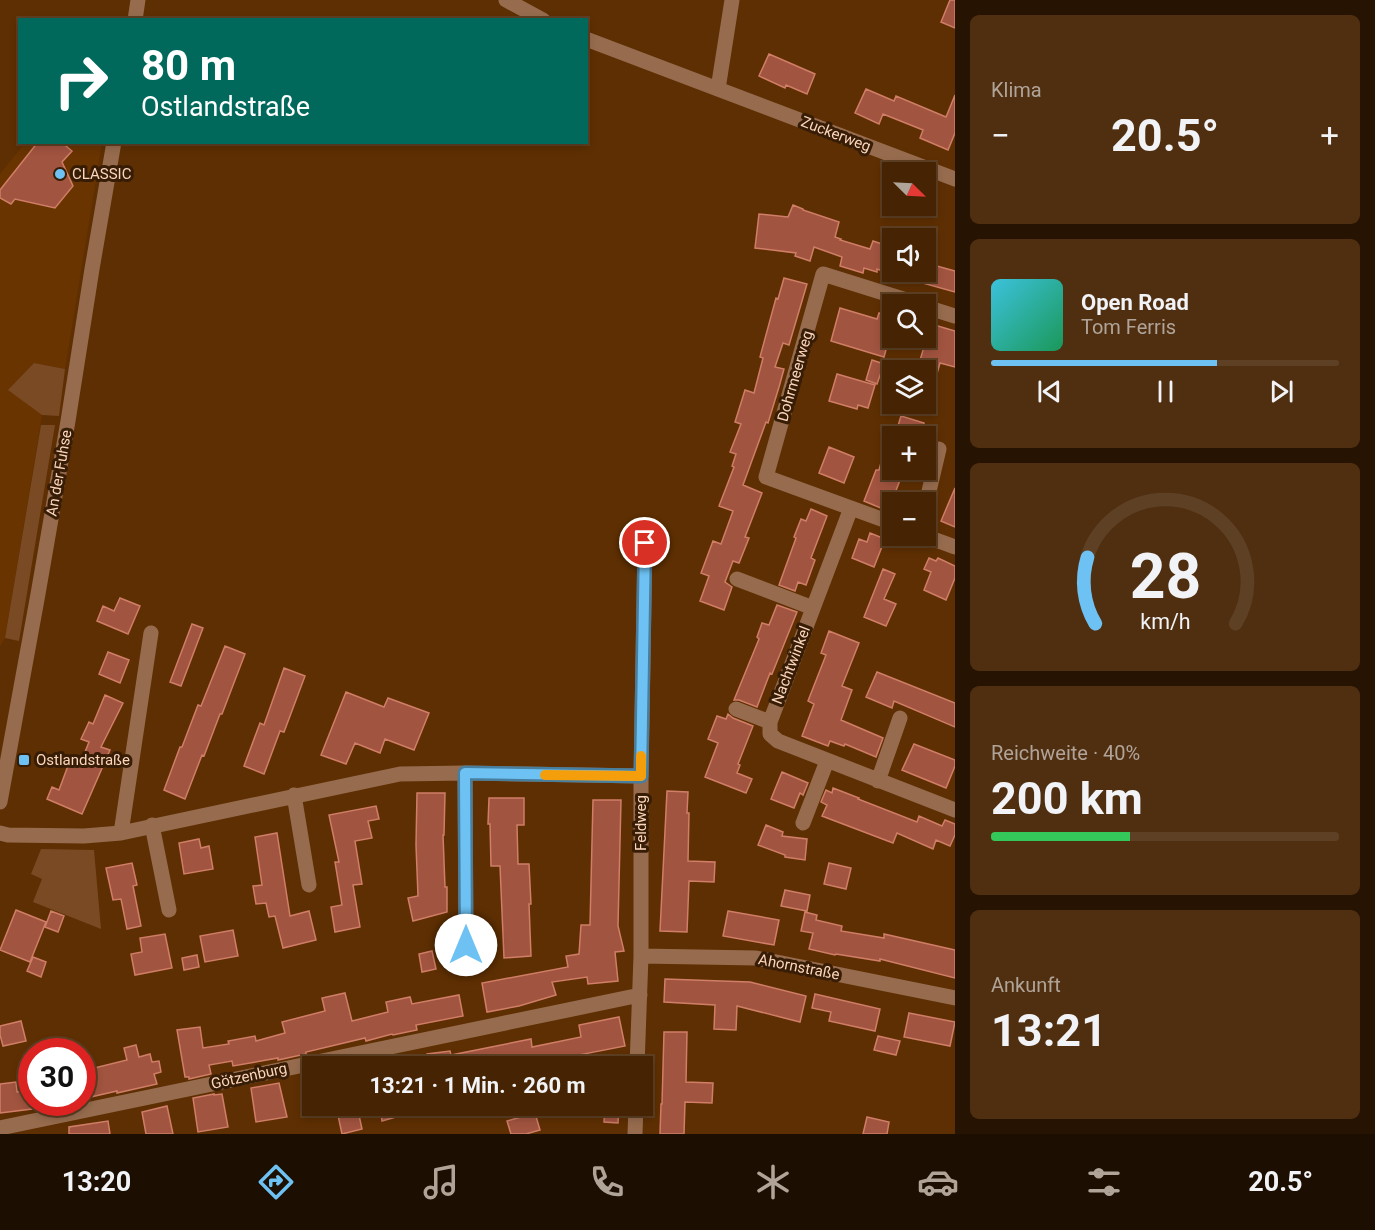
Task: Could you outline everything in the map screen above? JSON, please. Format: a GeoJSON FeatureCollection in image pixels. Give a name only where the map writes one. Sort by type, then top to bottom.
{"type":"FeatureCollection","features":[{"type":"Feature","properties":{"kind":"street"},"geometry":{"type":"LineString","coordinates":[[135,18],[138,0]]}},
{"type":"Feature","properties":{"kind":"street"},"geometry":{"type":"LineString","coordinates":[[506,0],[539,18]]}},
{"type":"Feature","properties":{"kind":"street"},"geometry":{"type":"LineString","coordinates":[[718,89],[732,0]]}},
{"type":"Feature","properties":{"kind":"street","name":"Zuckerweg"},"geometry":{"type":"LineString","coordinates":[[588,40],[955,179]]}},
{"type":"Feature","properties":{"kind":"street","name":"An der Fuhse"},"geometry":{"type":"LineString","coordinates":[[0,802],[68,422],[114,144]]}},
{"type":"Feature","properties":{"kind":"street","name":"Dohrmeerweg"},"geometry":{"type":"LineString","coordinates":[[851,508],[766,477],[823,274],[887,294]]}},
{"type":"Feature","properties":{"kind":"street"},"geometry":{"type":"LineString","coordinates":[[936,310],[955,316]]}},
{"type":"Feature","properties":{"kind":"street"},"geometry":{"type":"LineString","coordinates":[[929,492],[939,449]]}},
{"type":"Feature","properties":{"kind":"street"},"geometry":{"type":"LineString","coordinates":[[851,508],[882,519]]}},
{"type":"Feature","properties":{"kind":"street","name":"Nachtwinkel"},"geometry":{"type":"LineString","coordinates":[[851,508],[770,722],[770,734],[778,741],[955,810]]}},
{"type":"Feature","properties":{"kind":"street"},"geometry":{"type":"LineString","coordinates":[[936,540],[955,547]]}},
{"type":"Feature","properties":{"kind":"street","name":"Feldweg"},"geometry":{"type":"LineString","coordinates":[[637,1056],[641,956],[645,543]]}},
{"type":"Feature","properties":{"kind":"street","name":"Nachtwinkel"},"geometry":{"type":"LineString","coordinates":[[738,579],[813,608]]}},
{"type":"Feature","properties":{"kind":"street"},"geometry":{"type":"LineString","coordinates":[[121,832],[151,633]]}},
{"type":"Feature","properties":{"kind":"street","name":"Nachtwinkel"},"geometry":{"type":"LineString","coordinates":[[736,709],[770,722]]}},
{"type":"Feature","properties":{"kind":"street"},"geometry":{"type":"LineString","coordinates":[[878,781],[900,718]]}},
{"type":"Feature","properties":{"kind":"street"},"geometry":{"type":"LineString","coordinates":[[803,823],[827,761]]}},
{"type":"Feature","properties":{"kind":"street"},"geometry":{"type":"LineString","coordinates":[[465,773],[466,945]]}},
{"type":"Feature","properties":{"kind":"street"},"geometry":{"type":"LineString","coordinates":[[0,833],[84,836],[121,832],[400,774],[641,776]]}},
{"type":"Feature","properties":{"kind":"street"},"geometry":{"type":"LineString","coordinates":[[294,795],[309,885]]}},
{"type":"Feature","properties":{"kind":"street"},"geometry":{"type":"LineString","coordinates":[[152,825],[169,910]]}},
{"type":"Feature","properties":{"kind":"street","name":"Ahornstraße"},"geometry":{"type":"LineString","coordinates":[[641,956],[756,958],[955,998]]}},
{"type":"Feature","properties":{"kind":"street","name":"Götzenburg"},"geometry":{"type":"LineString","coordinates":[[0,1128],[640,995]]}},
{"type":"Feature","properties":{"kind":"street"},"geometry":{"type":"LineString","coordinates":[[635,1134],[636,1116]]}},
{"type":"Feature","properties":{"kind":"shaded area"},"geometry":{"type":"Polygon","coordinates":[[[24,144],[102,144],[65,369],[34,363],[9,390],[42,415],[5,638],[0,646],[0,174],[24,144]]]}},
{"type":"Feature","properties":{"kind":"shaded area"},"geometry":{"type":"Polygon","coordinates":[[[34,363],[65,369],[59,416],[42,415],[8,390],[34,363]]]}},
{"type":"Feature","properties":{"kind":"shaded area"},"geometry":{"type":"Polygon","coordinates":[[[41,425],[55,425],[19,641],[5,638],[41,425]]]}},
{"type":"Feature","properties":{"kind":"shaded area"},"geometry":{"type":"Polygon","coordinates":[[[41,849],[94,850],[101,929],[33,902],[42,879],[31,874],[41,849]]]}},
{"type":"Feature","properties":{"kind":"building"},"geometry":{"type":"Polygon","coordinates":[[[950,0],[955,0],[955,28],[941,22],[950,0]]]}},
{"type":"Feature","properties":{"kind":"building"},"geometry":{"type":"Polygon","coordinates":[[[769,54],[815,74],[807,94],[786,85],[785,88],[759,76],[769,54]]]}},
{"type":"Feature","properties":{"kind":"building"},"geometry":{"type":"Polygon","coordinates":[[[866,89],[894,101],[896,96],[946,117],[955,95],[955,133],[948,150],[920,138],[923,130],[883,114],[879,124],[855,113],[866,89]]]}},
{"type":"Feature","properties":{"kind":"building"},"geometry":{"type":"Polygon","coordinates":[[[36,144],[63,144],[72,151],[62,162],[73,186],[55,208],[15,199],[11,204],[0,198],[0,190],[36,144]]]}},
{"type":"Feature","properties":{"kind":"building"},"geometry":{"type":"Polygon","coordinates":[[[793,205],[839,222],[835,237],[840,240],[870,249],[873,241],[882,244],[882,271],[877,269],[877,272],[864,268],[863,273],[840,266],[842,257],[814,247],[810,261],[795,256],[796,253],[755,248],[759,214],[788,217],[793,205]]]}},
{"type":"Feature","properties":{"kind":"building"},"geometry":{"type":"Polygon","coordinates":[[[936,266],[955,271],[955,292],[919,282],[936,282],[936,266]]]}},
{"type":"Feature","properties":{"kind":"building"},"geometry":{"type":"Polygon","coordinates":[[[784,278],[807,284],[789,345],[783,343],[775,367],[784,369],[768,423],[766,422],[743,485],[762,493],[745,537],[749,538],[739,563],[733,561],[725,582],[732,587],[724,610],[700,601],[709,576],[701,573],[713,541],[721,544],[733,511],[719,506],[734,467],[732,466],[736,454],[730,452],[741,424],[735,422],[745,390],[754,393],[763,358],[760,357],[776,298],[778,299],[784,278]]]}},
{"type":"Feature","properties":{"kind":"building"},"geometry":{"type":"Polygon","coordinates":[[[840,308],[877,319],[879,313],[882,314],[882,348],[886,348],[884,357],[831,341],[840,308]]]}},
{"type":"Feature","properties":{"kind":"building"},"geometry":{"type":"Polygon","coordinates":[[[936,325],[955,331],[955,367],[940,363],[936,377],[936,360],[920,360],[924,348],[936,348],[936,325]]]}},
{"type":"Feature","properties":{"kind":"building"},"geometry":{"type":"Polygon","coordinates":[[[872,360],[882,363],[877,384],[866,380],[872,360]]]}},
{"type":"Feature","properties":{"kind":"building"},"geometry":{"type":"Polygon","coordinates":[[[837,374],[875,385],[868,408],[858,405],[857,409],[829,401],[837,374]]]}},
{"type":"Feature","properties":{"kind":"building"},"geometry":{"type":"Polygon","coordinates":[[[901,416],[924,423],[923,426],[898,426],[901,416]]]}},
{"type":"Feature","properties":{"kind":"building"},"geometry":{"type":"Polygon","coordinates":[[[829,447],[854,457],[844,483],[819,473],[829,447]]]}},
{"type":"Feature","properties":{"kind":"building"},"geometry":{"type":"Polygon","coordinates":[[[882,459],[882,480],[900,480],[895,492],[882,492],[882,508],[864,501],[876,470],[879,470],[882,459]]]}},
{"type":"Feature","properties":{"kind":"building"},"geometry":{"type":"Polygon","coordinates":[[[955,488],[955,527],[941,521],[955,488]]]}},
{"type":"Feature","properties":{"kind":"building"},"geometry":{"type":"Polygon","coordinates":[[[811,509],[827,516],[811,558],[815,560],[806,585],[798,582],[795,591],[779,585],[801,519],[806,521],[811,509]]]}},
{"type":"Feature","properties":{"kind":"building"},"geometry":{"type":"Polygon","coordinates":[[[870,533],[882,538],[882,546],[874,567],[852,558],[859,539],[867,542],[870,533]]]}},
{"type":"Feature","properties":{"kind":"building"},"geometry":{"type":"Polygon","coordinates":[[[929,558],[936,561],[938,558],[955,566],[955,578],[946,600],[924,590],[931,572],[924,569],[929,558]]]}},
{"type":"Feature","properties":{"kind":"building"},"geometry":{"type":"Polygon","coordinates":[[[883,569],[895,574],[884,599],[896,604],[886,626],[864,617],[883,569]]]}},
{"type":"Feature","properties":{"kind":"building"},"geometry":{"type":"Polygon","coordinates":[[[120,598],[140,606],[128,634],[97,621],[103,606],[114,611],[120,598]]]}},
{"type":"Feature","properties":{"kind":"building"},"geometry":{"type":"Polygon","coordinates":[[[777,605],[797,612],[772,674],[770,673],[757,707],[734,700],[759,639],[757,637],[762,623],[769,625],[777,605]]]}},
{"type":"Feature","properties":{"kind":"building"},"geometry":{"type":"Polygon","coordinates":[[[192,624],[203,628],[181,686],[170,682],[192,624]]]}},
{"type":"Feature","properties":{"kind":"building"},"geometry":{"type":"Polygon","coordinates":[[[829,631],[859,643],[842,686],[852,690],[841,720],[883,738],[876,757],[845,744],[844,746],[830,741],[828,746],[802,736],[814,704],[808,701],[826,655],[821,653],[829,631]]]}},
{"type":"Feature","properties":{"kind":"building"},"geometry":{"type":"Polygon","coordinates":[[[225,646],[245,654],[185,799],[164,790],[180,747],[182,747],[198,705],[201,706],[225,646]]]}},
{"type":"Feature","properties":{"kind":"building"},"geometry":{"type":"Polygon","coordinates":[[[108,652],[129,660],[120,683],[99,674],[108,652]]]}},
{"type":"Feature","properties":{"kind":"building"},"geometry":{"type":"Polygon","coordinates":[[[284,668],[305,676],[284,732],[280,731],[264,774],[244,766],[260,723],[264,725],[284,668]]]}},
{"type":"Feature","properties":{"kind":"building"},"geometry":{"type":"Polygon","coordinates":[[[877,672],[955,703],[955,727],[894,701],[892,708],[866,697],[877,672]]]}},
{"type":"Feature","properties":{"kind":"building"},"geometry":{"type":"Polygon","coordinates":[[[346,692],[384,707],[388,698],[429,713],[414,750],[385,739],[380,753],[355,743],[346,764],[321,755],[346,692]]]}},
{"type":"Feature","properties":{"kind":"building"},"geometry":{"type":"Polygon","coordinates":[[[105,695],[123,703],[101,747],[110,750],[82,814],[47,799],[52,787],[59,790],[69,763],[79,767],[89,742],[81,739],[89,722],[93,724],[105,695]]]}},
{"type":"Feature","properties":{"kind":"building"},"geometry":{"type":"Polygon","coordinates":[[[728,714],[753,726],[738,764],[740,765],[737,773],[752,779],[746,793],[705,777],[718,743],[708,739],[717,716],[726,719],[728,714]]]}},
{"type":"Feature","properties":{"kind":"building"},"geometry":{"type":"Polygon","coordinates":[[[914,744],[955,760],[955,766],[946,788],[902,770],[914,744]]]}},
{"type":"Feature","properties":{"kind":"building"},"geometry":{"type":"Polygon","coordinates":[[[782,772],[808,783],[803,795],[800,793],[794,808],[771,799],[782,772]]]}},
{"type":"Feature","properties":{"kind":"building"},"geometry":{"type":"Polygon","coordinates":[[[833,788],[917,822],[919,816],[942,826],[945,820],[955,824],[955,835],[950,846],[936,840],[933,849],[897,833],[893,843],[822,816],[827,805],[821,802],[826,790],[832,793],[833,788]]]}},
{"type":"Feature","properties":{"kind":"building"},"geometry":{"type":"Polygon","coordinates":[[[667,791],[688,792],[688,861],[715,862],[714,882],[689,881],[687,932],[660,931],[667,791]]]}},
{"type":"Feature","properties":{"kind":"building"},"geometry":{"type":"Polygon","coordinates":[[[417,793],[445,793],[443,835],[447,912],[413,921],[408,898],[418,896],[417,793]]]}},
{"type":"Feature","properties":{"kind":"building"},"geometry":{"type":"Polygon","coordinates":[[[489,798],[524,798],[524,825],[517,825],[518,864],[529,864],[531,956],[504,958],[500,866],[491,866],[489,798]]]}},
{"type":"Feature","properties":{"kind":"building"},"geometry":{"type":"Polygon","coordinates":[[[593,800],[621,800],[618,926],[624,951],[615,952],[618,981],[588,984],[587,977],[552,982],[556,995],[519,1006],[487,1012],[482,983],[568,967],[566,956],[579,954],[581,925],[590,925],[593,800]]]}},
{"type":"Feature","properties":{"kind":"building"},"geometry":{"type":"Polygon","coordinates":[[[376,806],[379,819],[368,821],[372,838],[355,841],[362,884],[353,885],[360,927],[335,932],[331,907],[342,905],[335,862],[339,862],[329,815],[376,806]]]}},
{"type":"Feature","properties":{"kind":"building"},"geometry":{"type":"Polygon","coordinates":[[[766,825],[783,832],[782,836],[807,839],[805,860],[785,857],[785,855],[758,845],[766,825]]]}},
{"type":"Feature","properties":{"kind":"building"},"geometry":{"type":"Polygon","coordinates":[[[277,833],[290,916],[309,911],[316,940],[283,948],[275,916],[269,917],[266,903],[256,904],[253,886],[262,885],[255,837],[277,833]]]}},
{"type":"Feature","properties":{"kind":"building"},"geometry":{"type":"Polygon","coordinates":[[[199,839],[201,848],[209,846],[213,869],[184,874],[179,843],[199,839]]]}},
{"type":"Feature","properties":{"kind":"building"},"geometry":{"type":"Polygon","coordinates":[[[132,863],[137,885],[133,886],[141,926],[127,929],[121,899],[113,900],[106,868],[132,863]]]}},
{"type":"Feature","properties":{"kind":"building"},"geometry":{"type":"Polygon","coordinates":[[[829,863],[851,868],[846,889],[824,884],[829,863]]]}},
{"type":"Feature","properties":{"kind":"building"},"geometry":{"type":"Polygon","coordinates":[[[785,890],[810,895],[807,911],[781,906],[785,890]]]}},
{"type":"Feature","properties":{"kind":"building"},"geometry":{"type":"Polygon","coordinates":[[[16,910],[46,922],[30,962],[0,950],[16,910]]]}},
{"type":"Feature","properties":{"kind":"building"},"geometry":{"type":"Polygon","coordinates":[[[51,911],[64,916],[58,932],[45,927],[51,911]]]}},
{"type":"Feature","properties":{"kind":"building"},"geometry":{"type":"Polygon","coordinates":[[[728,911],[779,920],[774,945],[723,936],[728,911]]]}},
{"type":"Feature","properties":{"kind":"building"},"geometry":{"type":"Polygon","coordinates":[[[805,912],[817,915],[816,920],[842,926],[841,931],[884,938],[884,934],[955,950],[955,978],[880,959],[880,961],[835,955],[809,949],[813,933],[801,931],[805,912]]]}},
{"type":"Feature","properties":{"kind":"building"},"geometry":{"type":"Polygon","coordinates":[[[233,930],[238,956],[205,962],[200,936],[233,930]]]}},
{"type":"Feature","properties":{"kind":"building"},"geometry":{"type":"Polygon","coordinates":[[[165,934],[172,968],[135,975],[131,954],[142,952],[140,938],[165,934]]]}},
{"type":"Feature","properties":{"kind":"building"},"geometry":{"type":"Polygon","coordinates":[[[432,951],[436,969],[422,972],[419,954],[432,951]]]}},
{"type":"Feature","properties":{"kind":"building"},"geometry":{"type":"Polygon","coordinates":[[[197,955],[199,967],[184,970],[182,958],[197,955]]]}},
{"type":"Feature","properties":{"kind":"building"},"geometry":{"type":"Polygon","coordinates":[[[33,957],[46,962],[41,977],[27,971],[33,957]]]}},
{"type":"Feature","properties":{"kind":"building"},"geometry":{"type":"Polygon","coordinates":[[[665,979],[750,982],[806,996],[800,1022],[737,1006],[736,1030],[714,1029],[715,1005],[664,1002],[665,979]]]}},
{"type":"Feature","properties":{"kind":"building"},"geometry":{"type":"Polygon","coordinates":[[[345,993],[352,1021],[388,1012],[386,1002],[410,997],[412,1004],[459,995],[463,1016],[416,1025],[417,1030],[366,1041],[365,1038],[278,1060],[278,1058],[233,1066],[232,1061],[209,1065],[211,1074],[189,1079],[185,1077],[177,1030],[200,1027],[203,1048],[229,1044],[228,1041],[255,1036],[256,1041],[285,1033],[282,1022],[325,1011],[322,998],[345,993]]]}},
{"type":"Feature","properties":{"kind":"building"},"geometry":{"type":"Polygon","coordinates":[[[815,994],[880,1009],[875,1031],[829,1021],[831,1012],[812,1008],[815,994]]]}},
{"type":"Feature","properties":{"kind":"building"},"geometry":{"type":"Polygon","coordinates":[[[909,1013],[955,1022],[950,1046],[904,1037],[909,1013]]]}},
{"type":"Feature","properties":{"kind":"building"},"geometry":{"type":"Polygon","coordinates":[[[619,1017],[625,1046],[574,1056],[427,1056],[427,1054],[450,1051],[451,1055],[531,1039],[532,1047],[581,1037],[579,1025],[619,1017]]]}},
{"type":"Feature","properties":{"kind":"building"},"geometry":{"type":"Polygon","coordinates":[[[21,1021],[25,1038],[18,1038],[18,1043],[3,1046],[0,1026],[21,1021]]]}},
{"type":"Feature","properties":{"kind":"building"},"geometry":{"type":"Polygon","coordinates":[[[664,1032],[687,1032],[686,1082],[713,1083],[712,1103],[685,1102],[684,1134],[660,1134],[664,1032]]]}},
{"type":"Feature","properties":{"kind":"building"},"geometry":{"type":"Polygon","coordinates":[[[878,1036],[900,1041],[896,1055],[874,1050],[878,1036]]]}},
{"type":"Feature","properties":{"kind":"building"},"geometry":{"type":"Polygon","coordinates":[[[136,1045],[139,1057],[150,1054],[152,1062],[159,1061],[161,1072],[154,1074],[157,1084],[96,1096],[96,1068],[127,1060],[124,1048],[136,1045]]]}},
{"type":"Feature","properties":{"kind":"building"},"geometry":{"type":"Polygon","coordinates":[[[16,1082],[18,1111],[0,1113],[0,1084],[16,1082]]]}},
{"type":"Feature","properties":{"kind":"building"},"geometry":{"type":"Polygon","coordinates":[[[279,1083],[287,1117],[256,1122],[251,1088],[279,1083]]]}},
{"type":"Feature","properties":{"kind":"building"},"geometry":{"type":"Polygon","coordinates":[[[222,1094],[228,1127],[198,1132],[193,1098],[222,1094]]]}},
{"type":"Feature","properties":{"kind":"building"},"geometry":{"type":"Polygon","coordinates":[[[167,1106],[173,1134],[146,1134],[142,1112],[167,1106]]]}},
{"type":"Feature","properties":{"kind":"building"},"geometry":{"type":"Polygon","coordinates":[[[338,1116],[359,1116],[362,1129],[342,1134],[338,1116]]]}},
{"type":"Feature","properties":{"kind":"building"},"geometry":{"type":"Polygon","coordinates":[[[381,1116],[400,1116],[382,1121],[381,1116]]]}},
{"type":"Feature","properties":{"kind":"building"},"geometry":{"type":"Polygon","coordinates":[[[524,1116],[536,1116],[540,1130],[526,1134],[511,1134],[507,1121],[524,1116]]]}},
{"type":"Feature","properties":{"kind":"building"},"geometry":{"type":"Polygon","coordinates":[[[604,1116],[618,1116],[618,1123],[604,1122],[604,1116]]]}},
{"type":"Feature","properties":{"kind":"building"},"geometry":{"type":"Polygon","coordinates":[[[867,1117],[889,1122],[887,1134],[863,1134],[867,1117]]]}},
{"type":"Feature","properties":{"kind":"building"},"geometry":{"type":"Polygon","coordinates":[[[108,1121],[110,1134],[69,1134],[69,1127],[108,1121]]]}},
{"type":"Feature","properties":{"kind":"slow traffic"},"geometry":{"type":"LineString","coordinates":[[545,775],[641,776],[641,756]]}},
{"type":"Feature","properties":{"kind":"place","name":"CLASSIC"},"geometry":{"type":"Point","coordinates":[60,174]}},
{"type":"Feature","properties":{"kind":"place","name":"Ostlandstraße"},"geometry":{"type":"Point","coordinates":[24,760]}},
{"type":"Feature","properties":{"kind":"route"},"geometry":{"type":"LineString","coordinates":[[466,945],[465,773],[641,776],[645,543]]}}]}
